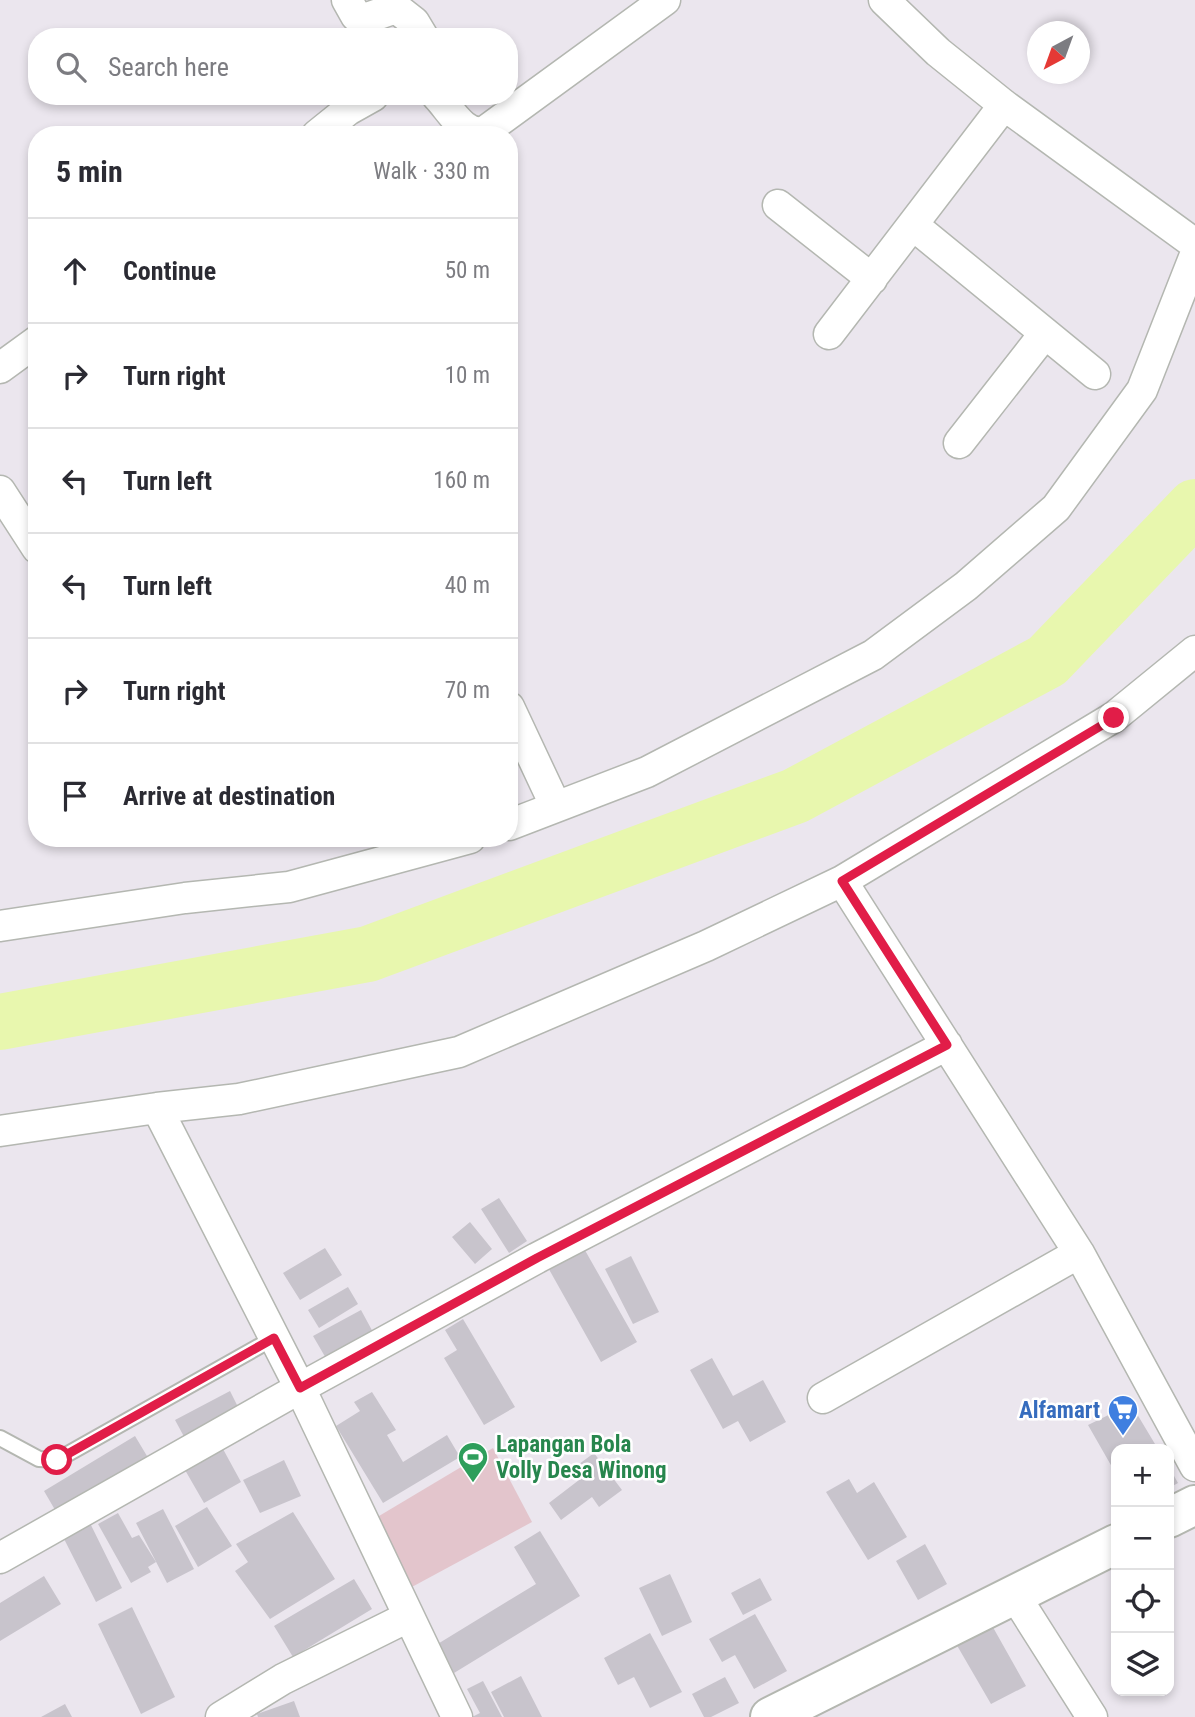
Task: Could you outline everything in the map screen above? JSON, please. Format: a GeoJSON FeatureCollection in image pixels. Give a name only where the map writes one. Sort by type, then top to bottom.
{"type":"FeatureCollection","features":[{"type":"Feature","properties":{"kind":"street"},"geometry":{"type":"LineString","coordinates":[[347,0],[356,16],[364,19],[396,8],[418,28]]}},
{"type":"Feature","properties":{"kind":"street"},"geometry":{"type":"LineString","coordinates":[[492,126],[665,0]]}},
{"type":"Feature","properties":{"kind":"street"},"geometry":{"type":"LineString","coordinates":[[884,0],[939,51],[1004,105],[1195,244]]}},
{"type":"Feature","properties":{"kind":"street"},"geometry":{"type":"LineString","coordinates":[[328,126],[357,105]]}},
{"type":"Feature","properties":{"kind":"street"},"geometry":{"type":"LineString","coordinates":[[445,105],[464,126]]}},
{"type":"Feature","properties":{"kind":"street"},"geometry":{"type":"LineString","coordinates":[[829,334],[1004,105]]}},
{"type":"Feature","properties":{"kind":"street"},"geometry":{"type":"LineString","coordinates":[[778,205],[872,279]]}},
{"type":"Feature","properties":{"kind":"street"},"geometry":{"type":"LineString","coordinates":[[913,225],[1096,374]]}},
{"type":"Feature","properties":{"kind":"street"},"geometry":{"type":"LineString","coordinates":[[518,822],[647,772],[873,654],[986,569],[1056,508],[1142,390],[1195,255]]}},
{"type":"Feature","properties":{"kind":"street"},"geometry":{"type":"LineString","coordinates":[[959,443],[1045,333]]}},
{"type":"Feature","properties":{"kind":"street"},"geometry":{"type":"LineString","coordinates":[[0,368],[28,348]]}},
{"type":"Feature","properties":{"kind":"street"},"geometry":{"type":"LineString","coordinates":[[0,491],[28,534]]}},
{"type":"Feature","properties":{"kind":"street"},"geometry":{"type":"LineString","coordinates":[[0,1131],[239,1099],[459,1052],[706,946],[842,881],[1114,718],[1195,650]]}},
{"type":"Feature","properties":{"kind":"street"},"geometry":{"type":"LineString","coordinates":[[518,726],[556,807]]}},
{"type":"Feature","properties":{"kind":"street"},"geometry":{"type":"LineString","coordinates":[[0,926],[185,898],[289,887],[437,847]]}},
{"type":"Feature","properties":{"kind":"street"},"geometry":{"type":"LineString","coordinates":[[842,881],[1079,1252],[1195,1466]]}},
{"type":"Feature","properties":{"kind":"street"},"geometry":{"type":"LineString","coordinates":[[0,1558],[537,1258],[947,1045]]}},
{"type":"Feature","properties":{"kind":"street"},"geometry":{"type":"LineString","coordinates":[[157,1108],[300,1388],[457,1717]]}},
{"type":"Feature","properties":{"kind":"street"},"geometry":{"type":"LineString","coordinates":[[823,1398],[1079,1252]]}},
{"type":"Feature","properties":{"kind":"street"},"geometry":{"type":"LineString","coordinates":[[1174,1516],[1195,1505]]}},
{"type":"Feature","properties":{"kind":"street"},"geometry":{"type":"LineString","coordinates":[[770,1717],[1111,1546]]}},
{"type":"Feature","properties":{"kind":"street"},"geometry":{"type":"LineString","coordinates":[[1014,1594],[1092,1717]]}},
{"type":"Feature","properties":{"kind":"street"},"geometry":{"type":"LineString","coordinates":[[221,1717],[283,1679],[408,1617]]}},
{"type":"Feature","properties":{"kind":"lane"},"geometry":{"type":"LineString","coordinates":[[0,1438],[39,1460],[57,1460],[274,1338]]}},
{"type":"Feature","properties":{"kind":"shaded area","name":"Lapangan Bola Volly Desa Winong"},"geometry":{"type":"Polygon","coordinates":[[[493,1448],[532,1522],[410,1588],[374,1519],[493,1448]]]}},
{"type":"Feature","properties":{"kind":"building"},"geometry":{"type":"Polygon","coordinates":[[[499,1198],[527,1241],[509,1253],[481,1209],[499,1198]]]}},
{"type":"Feature","properties":{"kind":"building"},"geometry":{"type":"Polygon","coordinates":[[[470,1222],[492,1249],[475,1264],[452,1237],[470,1222]]]}},
{"type":"Feature","properties":{"kind":"building"},"geometry":{"type":"Polygon","coordinates":[[[582,1245],[637,1342],[601,1362],[546,1264],[582,1245]]]}},
{"type":"Feature","properties":{"kind":"building"},"geometry":{"type":"Polygon","coordinates":[[[325,1248],[342,1275],[300,1300],[283,1273],[325,1248]]]}},
{"type":"Feature","properties":{"kind":"building"},"geometry":{"type":"Polygon","coordinates":[[[631,1256],[659,1312],[633,1324],[605,1269],[631,1256]]]}},
{"type":"Feature","properties":{"kind":"building"},"geometry":{"type":"Polygon","coordinates":[[[348,1287],[358,1304],[319,1328],[308,1310],[348,1287]]]}},
{"type":"Feature","properties":{"kind":"building"},"geometry":{"type":"Polygon","coordinates":[[[361,1310],[374,1334],[327,1360],[313,1336],[361,1310]]]}},
{"type":"Feature","properties":{"kind":"building"},"geometry":{"type":"Polygon","coordinates":[[[463,1319],[515,1407],[484,1425],[444,1358],[457,1350],[445,1330],[463,1319]]]}},
{"type":"Feature","properties":{"kind":"building"},"geometry":{"type":"Polygon","coordinates":[[[712,1358],[733,1396],[763,1380],[786,1422],[750,1442],[738,1421],[723,1429],[690,1370],[712,1358]]]}},
{"type":"Feature","properties":{"kind":"building"},"geometry":{"type":"Polygon","coordinates":[[[230,1391],[242,1415],[188,1444],[175,1420],[230,1391]]]}},
{"type":"Feature","properties":{"kind":"building"},"geometry":{"type":"Polygon","coordinates":[[[372,1392],[396,1430],[387,1435],[403,1462],[447,1435],[460,1457],[383,1503],[336,1426],[360,1411],[354,1402],[372,1392]]]}},
{"type":"Feature","properties":{"kind":"building","name":"Alfamart"},"geometry":{"type":"Polygon","coordinates":[[[1131,1404],[1155,1444],[1111,1444],[1111,1465],[1088,1425],[1131,1404]]]}},
{"type":"Feature","properties":{"kind":"building"},"geometry":{"type":"Polygon","coordinates":[[[135,1436],[150,1461],[58,1515],[44,1491],[135,1436]]]}},
{"type":"Feature","properties":{"kind":"building"},"geometry":{"type":"Polygon","coordinates":[[[223,1449],[241,1482],[204,1503],[185,1470],[223,1449]]]}},
{"type":"Feature","properties":{"kind":"building"},"geometry":{"type":"Polygon","coordinates":[[[594,1453],[622,1490],[599,1507],[592,1497],[561,1520],[549,1503],[579,1480],[571,1470],[594,1453]]]}},
{"type":"Feature","properties":{"kind":"building"},"geometry":{"type":"Polygon","coordinates":[[[284,1460],[301,1496],[260,1513],[243,1480],[284,1460]]]}},
{"type":"Feature","properties":{"kind":"building"},"geometry":{"type":"Polygon","coordinates":[[[849,1479],[857,1493],[874,1482],[907,1537],[868,1560],[826,1492],[849,1479]]]}},
{"type":"Feature","properties":{"kind":"building"},"geometry":{"type":"Polygon","coordinates":[[[207,1507],[232,1546],[198,1567],[175,1526],[207,1507]]]}},
{"type":"Feature","properties":{"kind":"building"},"geometry":{"type":"Polygon","coordinates":[[[163,1509],[194,1569],[167,1583],[136,1523],[163,1509]]]}},
{"type":"Feature","properties":{"kind":"building"},"geometry":{"type":"Polygon","coordinates":[[[293,1512],[335,1579],[270,1619],[235,1571],[248,1562],[236,1544],[293,1512]]]}},
{"type":"Feature","properties":{"kind":"building"},"geometry":{"type":"Polygon","coordinates":[[[118,1513],[132,1538],[139,1535],[156,1562],[148,1567],[151,1572],[131,1583],[98,1524],[118,1513]]]}},
{"type":"Feature","properties":{"kind":"building"},"geometry":{"type":"Polygon","coordinates":[[[88,1519],[122,1588],[96,1602],[61,1533],[88,1519]]]}},
{"type":"Feature","properties":{"kind":"building"},"geometry":{"type":"Polygon","coordinates":[[[540,1531],[580,1596],[454,1673],[436,1645],[536,1584],[514,1547],[540,1531]]]}},
{"type":"Feature","properties":{"kind":"building"},"geometry":{"type":"Polygon","coordinates":[[[925,1544],[947,1584],[918,1600],[896,1561],[925,1544]]]}},
{"type":"Feature","properties":{"kind":"building"},"geometry":{"type":"Polygon","coordinates":[[[670,1574],[692,1622],[662,1636],[639,1588],[670,1574]]]}},
{"type":"Feature","properties":{"kind":"building"},"geometry":{"type":"Polygon","coordinates":[[[44,1576],[61,1604],[0,1641],[0,1603],[44,1576]]]}},
{"type":"Feature","properties":{"kind":"building"},"geometry":{"type":"Polygon","coordinates":[[[760,1578],[772,1600],[743,1615],[731,1593],[760,1578]]]}},
{"type":"Feature","properties":{"kind":"building"},"geometry":{"type":"Polygon","coordinates":[[[354,1579],[372,1609],[293,1657],[274,1626],[354,1579]]]}},
{"type":"Feature","properties":{"kind":"building"},"geometry":{"type":"Polygon","coordinates":[[[132,1607],[175,1697],[141,1714],[98,1624],[132,1607]]]}},
{"type":"Feature","properties":{"kind":"building"},"geometry":{"type":"Polygon","coordinates":[[[755,1614],[787,1671],[754,1689],[735,1655],[722,1662],[709,1639],[755,1614]]]}},
{"type":"Feature","properties":{"kind":"building"},"geometry":{"type":"Polygon","coordinates":[[[990,1622],[1026,1686],[991,1704],[955,1642],[990,1622]]]}},
{"type":"Feature","properties":{"kind":"building"},"geometry":{"type":"Polygon","coordinates":[[[650,1633],[682,1692],[650,1708],[634,1677],[618,1685],[604,1658],[650,1633]]]}},
{"type":"Feature","properties":{"kind":"building"},"geometry":{"type":"Polygon","coordinates":[[[521,1676],[542,1717],[504,1717],[491,1692],[521,1676]]]}},
{"type":"Feature","properties":{"kind":"building"},"geometry":{"type":"Polygon","coordinates":[[[725,1677],[739,1703],[711,1717],[704,1717],[692,1694],[725,1677]]]}},
{"type":"Feature","properties":{"kind":"building"},"geometry":{"type":"Polygon","coordinates":[[[483,1681],[502,1717],[472,1717],[480,1713],[467,1689],[483,1681]]]}},
{"type":"Feature","properties":{"kind":"building"},"geometry":{"type":"Polygon","coordinates":[[[294,1701],[300,1717],[258,1717],[257,1714],[294,1701]]]}},
{"type":"Feature","properties":{"kind":"building"},"geometry":{"type":"Polygon","coordinates":[[[65,1704],[72,1717],[41,1717],[65,1704]]]}},
{"type":"Feature","properties":{"kind":"waterway"},"geometry":{"type":"LineString","coordinates":[[0,1022],[368,954],[795,796],[1047,661],[1195,507]]}},
{"type":"Feature","properties":{"kind":"place","name":"Alfamart"},"geometry":{"type":"Point","coordinates":[1123,1437]}},
{"type":"Feature","properties":{"kind":"place","name":"Lapangan Bola Volly Desa Winong"},"geometry":{"type":"Point","coordinates":[473,1484]}},
{"type":"Feature","properties":{"kind":"route"},"geometry":{"type":"LineString","coordinates":[[57,1460],[274,1338],[300,1388],[537,1258],[947,1045],[842,881],[1114,718]]}}]}
